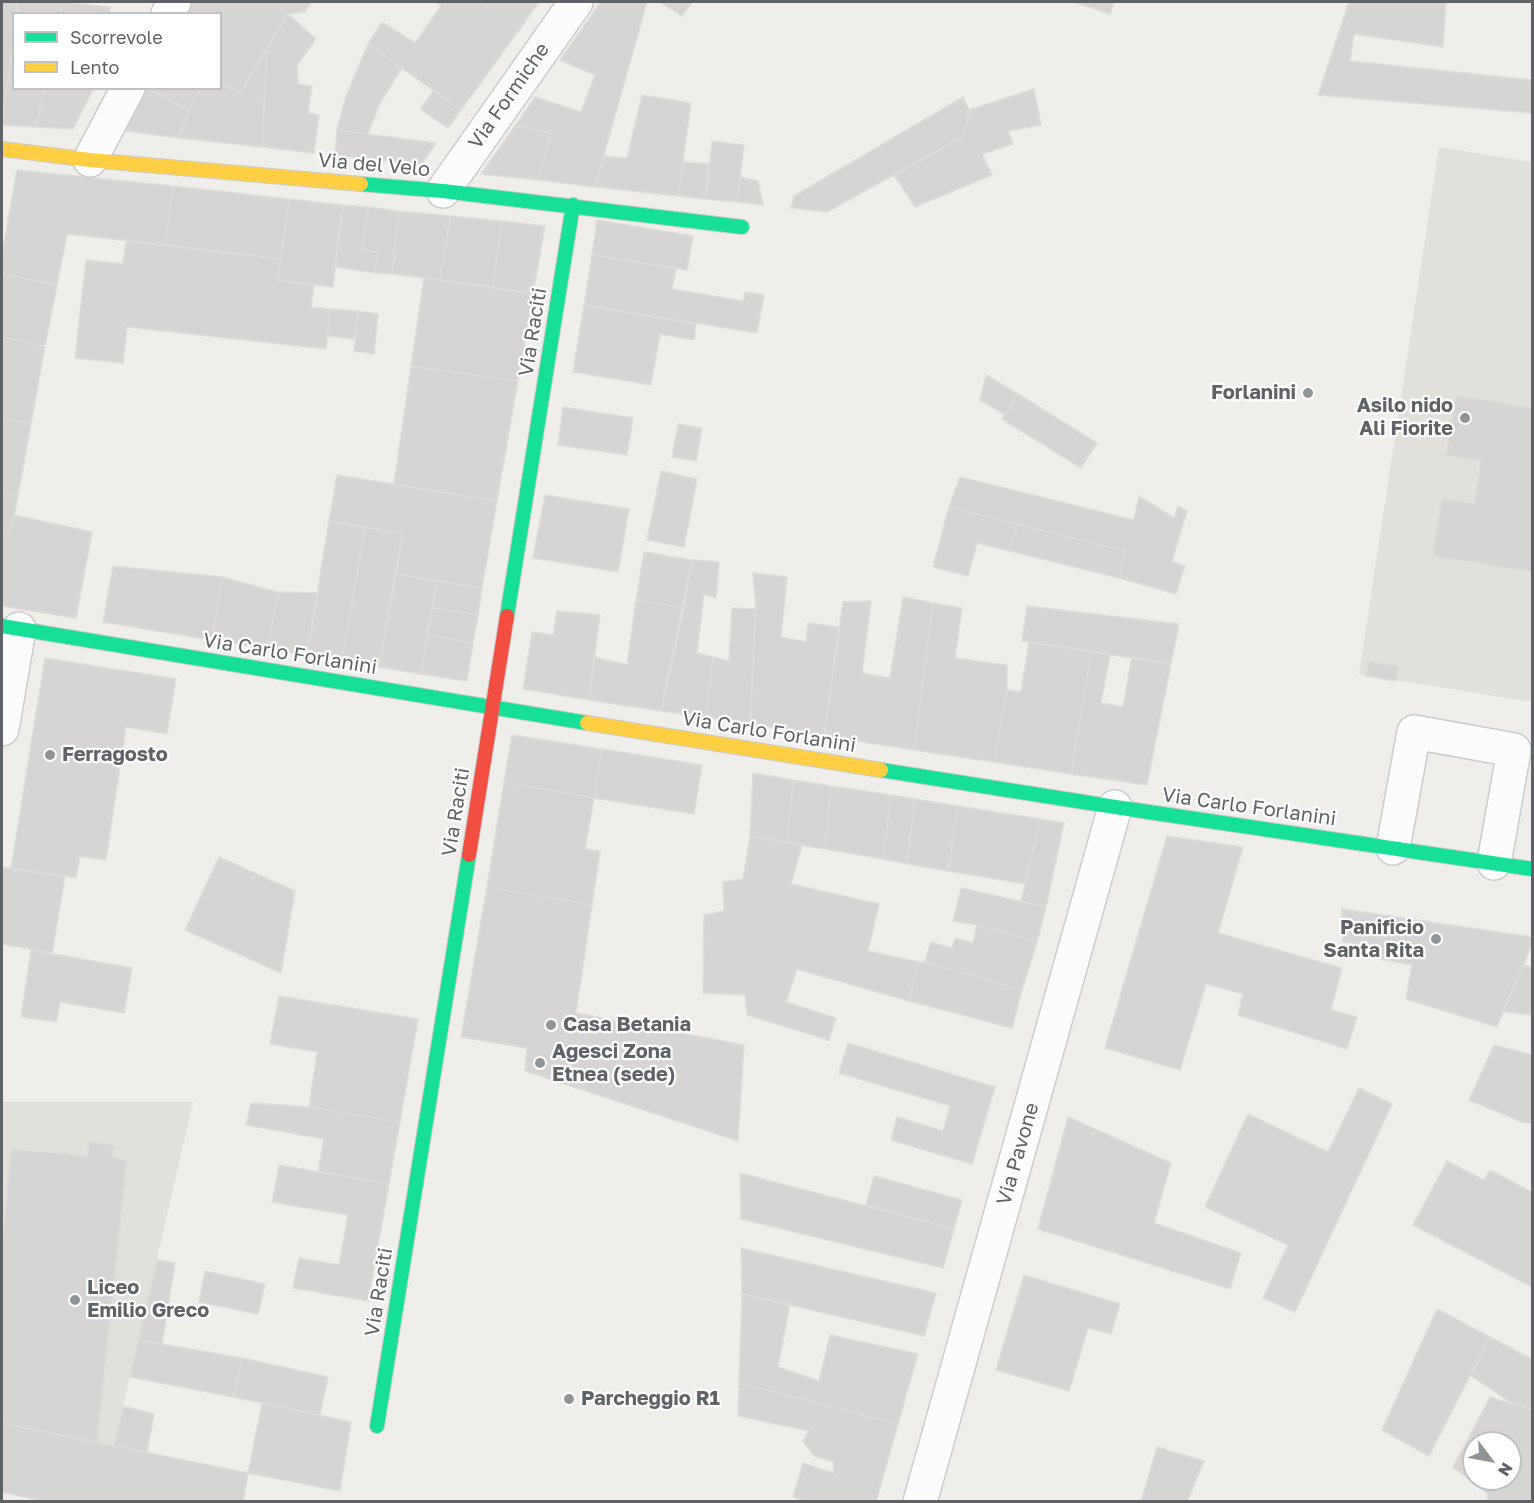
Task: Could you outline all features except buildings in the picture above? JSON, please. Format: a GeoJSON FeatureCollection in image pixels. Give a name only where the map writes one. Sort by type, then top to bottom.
{"type":"FeatureCollection","features":[{"type":"Feature","properties":{"kind":"street","name":"Via Formiche"},"geometry":{"type":"LineString","coordinates":[[443,191],[576,2]]}},
{"type":"Feature","properties":{"kind":"street"},"geometry":{"type":"LineString","coordinates":[[90,160],[127,90]]}},
{"type":"Feature","properties":{"kind":"street","name":"Via del Velo"},"geometry":{"type":"LineString","coordinates":[[2,149],[90,160],[443,191],[742,227]]}},
{"type":"Feature","properties":{"kind":"street","name":"Via Raciti"},"geometry":{"type":"LineString","coordinates":[[377,1426],[573,205]]}},
{"type":"Feature","properties":{"kind":"street"},"geometry":{"type":"LineString","coordinates":[[2,729],[10,628]]}},
{"type":"Feature","properties":{"kind":"street","name":"Via Carlo Forlanini"},"geometry":{"type":"LineString","coordinates":[[10,628],[1115,807],[1533,869]]}},
{"type":"Feature","properties":{"kind":"street"},"geometry":{"type":"LineString","coordinates":[[1393,848],[1414,732],[1523,752],[1494,863]]}},
{"type":"Feature","properties":{"kind":"street","name":"Via Pavone"},"geometry":{"type":"LineString","coordinates":[[920,1502],[1115,807]]}},
{"type":"Feature","properties":{"kind":"shaded area","name":"Asilo nido Ali Fiorite"},"geometry":{"type":"Polygon","coordinates":[[[1439,147],[1532,162],[1532,702],[1359,674],[1439,147]]]}},
{"type":"Feature","properties":{"kind":"shaded area","name":"Liceo Emilio Greco"},"geometry":{"type":"Polygon","coordinates":[[[2,1102],[193,1102],[114,1446],[2,1423],[2,1102]]]}},
{"type":"Feature","properties":{"kind":"traffic: fast"},"geometry":{"type":"LineString","coordinates":[[361,184],[443,191],[742,227]]}},
{"type":"Feature","properties":{"kind":"traffic: fast"},"geometry":{"type":"LineString","coordinates":[[507,616],[573,205]]}},
{"type":"Feature","properties":{"kind":"traffic: fast"},"geometry":{"type":"LineString","coordinates":[[2,626],[587,723]]}},
{"type":"Feature","properties":{"kind":"traffic: fast"},"geometry":{"type":"LineString","coordinates":[[881,770],[1532,869]]}},
{"type":"Feature","properties":{"kind":"traffic: fast"},"geometry":{"type":"LineString","coordinates":[[377,1426],[469,855]]}},
{"type":"Feature","properties":{"kind":"traffic: slow"},"geometry":{"type":"LineString","coordinates":[[2,149],[90,160],[361,184]]}},
{"type":"Feature","properties":{"kind":"traffic: slow"},"geometry":{"type":"LineString","coordinates":[[587,723],[881,770]]}},
{"type":"Feature","properties":{"kind":"traffic: jam"},"geometry":{"type":"LineString","coordinates":[[469,855],[507,616]]}},
{"type":"Feature","properties":{"kind":"place","name":"Forlanini"},"geometry":{"type":"Point","coordinates":[1308,393]}},
{"type":"Feature","properties":{"kind":"place","name":"Asilo nido Ali Fiorite"},"geometry":{"type":"Point","coordinates":[1465,418]}},
{"type":"Feature","properties":{"kind":"place","name":"Ferragosto"},"geometry":{"type":"Point","coordinates":[50,755]}},
{"type":"Feature","properties":{"kind":"place","name":"Panificio Santa Rita"},"geometry":{"type":"Point","coordinates":[1436,939]}},
{"type":"Feature","properties":{"kind":"place","name":"Casa Betania"},"geometry":{"type":"Point","coordinates":[551,1025]}},
{"type":"Feature","properties":{"kind":"place","name":"Agesci Zona Etnea (sede)"},"geometry":{"type":"Point","coordinates":[540,1063]}},
{"type":"Feature","properties":{"kind":"place","name":"Liceo Emilio Greco"},"geometry":{"type":"Point","coordinates":[75,1300]}},
{"type":"Feature","properties":{"kind":"place","name":"Parcheggio R1"},"geometry":{"type":"Point","coordinates":[569,1399]}}]}
